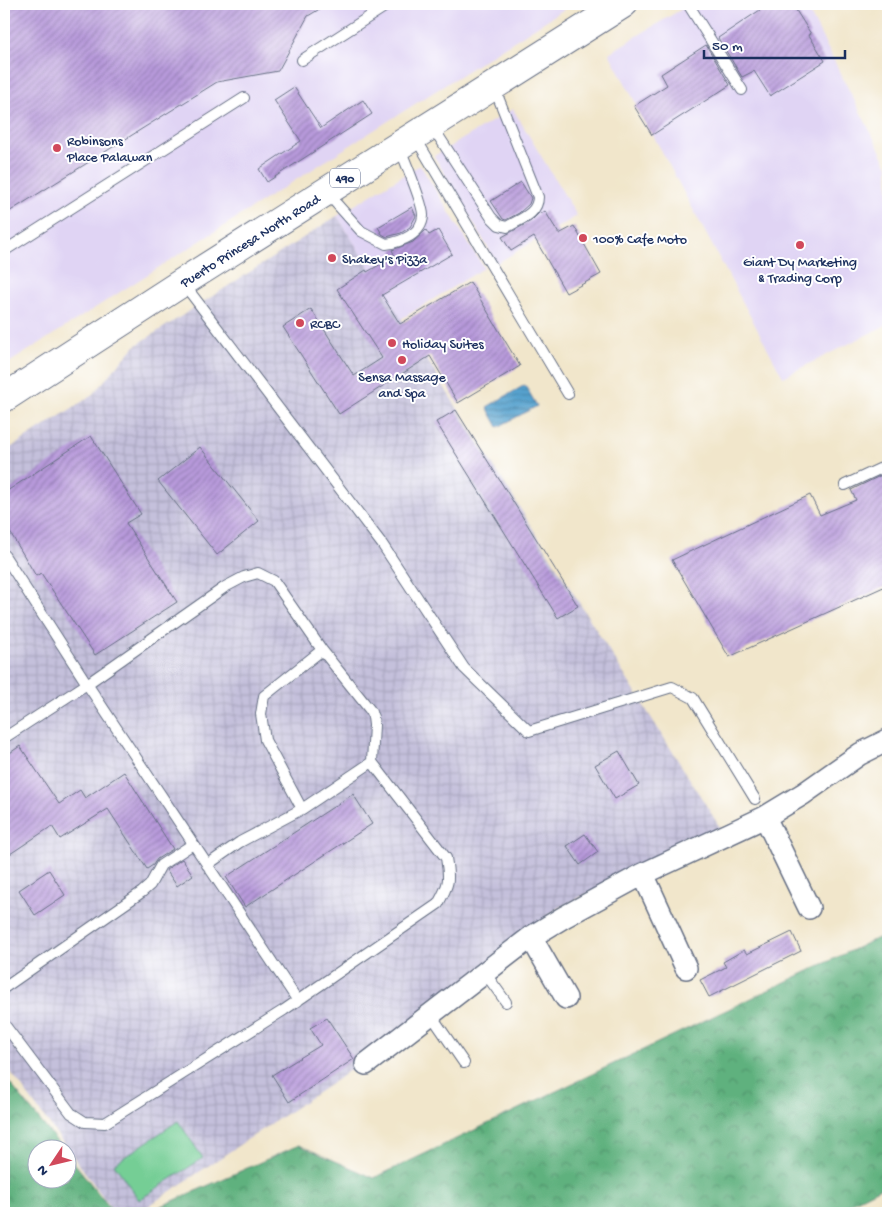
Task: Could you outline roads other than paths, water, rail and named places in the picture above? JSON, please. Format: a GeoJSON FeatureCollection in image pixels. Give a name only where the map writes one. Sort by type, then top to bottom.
{"type":"FeatureCollection","features":[{"type":"Feature","properties":{"kind":"main road","name":"Puerto Princesa North Road"},"geometry":{"type":"LineString","coordinates":[[4,398],[182,282],[494,86],[612,7]]}},
{"type":"Feature","properties":{"kind":"street"},"geometry":{"type":"LineString","coordinates":[[366,1064],[531,938],[564,917],[643,874],[765,817],[860,754],[888,740]]}},
{"type":"Feature","properties":{"kind":"street"},"geometry":{"type":"LineString","coordinates":[[765,817],[809,908]]}},
{"type":"Feature","properties":{"kind":"street"},"geometry":{"type":"LineString","coordinates":[[643,874],[686,968]]}},
{"type":"Feature","properties":{"kind":"street"},"geometry":{"type":"LineString","coordinates":[[531,938],[566,998]]}},
{"type":"Feature","properties":{"kind":"lane"},"geometry":{"type":"LineString","coordinates":[[302,60],[389,4]]}},
{"type":"Feature","properties":{"kind":"lane"},"geometry":{"type":"LineString","coordinates":[[688,4],[742,90]]}},
{"type":"Feature","properties":{"kind":"lane"},"geometry":{"type":"LineString","coordinates":[[414,135],[499,225],[507,226],[535,210],[538,204],[538,196],[494,86]]}},
{"type":"Feature","properties":{"kind":"lane"},"geometry":{"type":"LineString","coordinates":[[4,251],[244,98]]}},
{"type":"Feature","properties":{"kind":"lane"},"geometry":{"type":"LineString","coordinates":[[326,191],[361,231],[386,244],[403,240],[412,235],[419,227],[424,216],[414,135]]}},
{"type":"Feature","properties":{"kind":"lane"},"geometry":{"type":"LineString","coordinates":[[414,135],[568,394]]}},
{"type":"Feature","properties":{"kind":"lane"},"geometry":{"type":"LineString","coordinates":[[182,282],[382,544],[464,668],[529,732],[672,687],[692,698],[755,798]]}},
{"type":"Feature","properties":{"kind":"lane"},"geometry":{"type":"LineString","coordinates":[[845,485],[888,465]]}},
{"type":"Feature","properties":{"kind":"lane"},"geometry":{"type":"LineString","coordinates":[[4,555],[87,684],[298,1000]]}},
{"type":"Feature","properties":{"kind":"lane"},"geometry":{"type":"LineString","coordinates":[[4,738],[87,684],[225,587],[258,572],[274,581],[322,650],[373,718],[372,762],[446,858],[449,877],[438,904],[298,1000],[105,1123],[85,1122],[71,1114],[4,1024]]}},
{"type":"Feature","properties":{"kind":"lane"},"geometry":{"type":"LineString","coordinates":[[302,809],[264,740],[261,714],[264,696],[322,650]]}},
{"type":"Feature","properties":{"kind":"lane"},"geometry":{"type":"LineString","coordinates":[[207,865],[240,842],[302,809],[372,762]]}},
{"type":"Feature","properties":{"kind":"lane"},"geometry":{"type":"LineString","coordinates":[[4,988],[142,892],[150,885],[161,866],[193,844]]}},
{"type":"Feature","properties":{"kind":"lane"},"geometry":{"type":"LineString","coordinates":[[485,974],[506,1002]]}},
{"type":"Feature","properties":{"kind":"lane"},"geometry":{"type":"LineString","coordinates":[[431,1015],[464,1063]]}},
{"type":"Feature","properties":{"kind":"water"},"geometry":{"type":"Polygon","coordinates":[[[525,385],[537,406],[498,427],[487,407],[525,385]]]}},
{"type":"Feature","properties":{"kind":"place","name":"Robinsons Place Palawan"},"geometry":{"type":"Point","coordinates":[57,148]}},
{"type":"Feature","properties":{"kind":"place","name":"100% Cafe Moto"},"geometry":{"type":"Point","coordinates":[583,238]}},
{"type":"Feature","properties":{"kind":"place","name":"Giant Dy Marketing & Trading Corp"},"geometry":{"type":"Point","coordinates":[800,245]}},
{"type":"Feature","properties":{"kind":"place","name":"Shakey's Pizza"},"geometry":{"type":"Point","coordinates":[332,258]}},
{"type":"Feature","properties":{"kind":"place","name":"RCBC"},"geometry":{"type":"Point","coordinates":[300,323]}},
{"type":"Feature","properties":{"kind":"place","name":"Holiday Suites"},"geometry":{"type":"Point","coordinates":[392,343]}},
{"type":"Feature","properties":{"kind":"place","name":"Sensa Massage and Spa"},"geometry":{"type":"Point","coordinates":[402,360]}}]}
